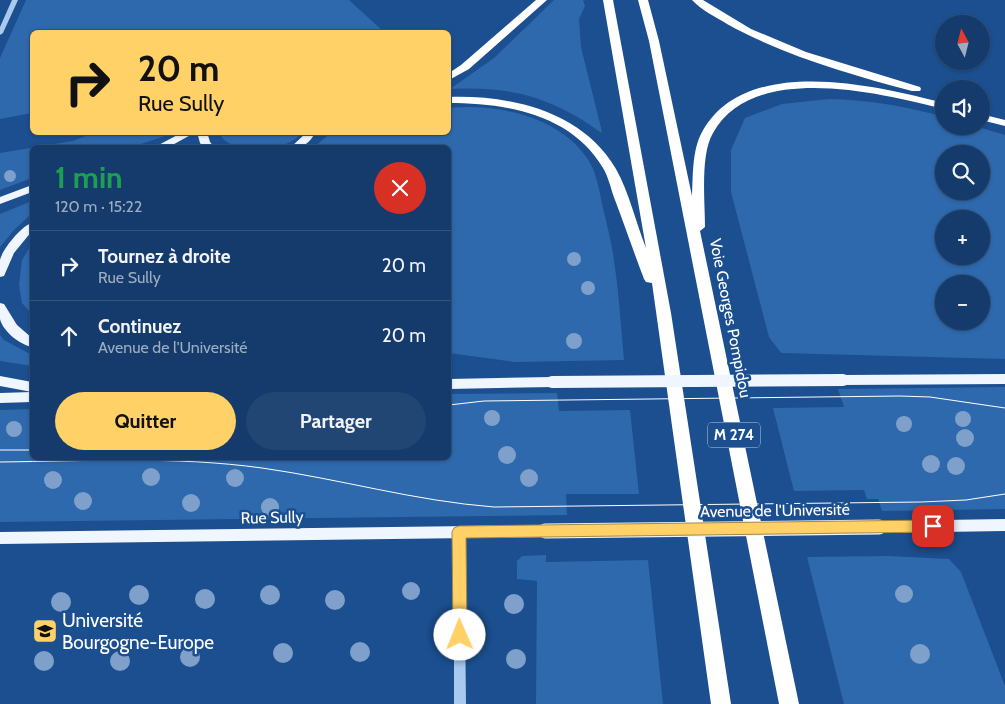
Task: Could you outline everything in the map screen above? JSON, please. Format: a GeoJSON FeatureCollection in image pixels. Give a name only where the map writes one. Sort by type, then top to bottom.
{"type":"FeatureCollection","features":[{"type":"Feature","properties":{"kind":"highway"},"geometry":{"type":"LineString","coordinates":[[451,76],[480,55],[542,0]]}},
{"type":"Feature","properties":{"kind":"highway","name":"M 274"},"geometry":{"type":"LineString","coordinates":[[608,0],[664,313],[721,704]]}},
{"type":"Feature","properties":{"kind":"highway","name":"Voie Georges Pompidou"},"geometry":{"type":"LineString","coordinates":[[643,0],[654,40],[789,704]]}},
{"type":"Feature","properties":{"kind":"highway"},"geometry":{"type":"LineString","coordinates":[[697,0],[722,17],[804,55],[935,93]]}},
{"type":"Feature","properties":{"kind":"highway"},"geometry":{"type":"LineString","coordinates":[[697,249],[704,144],[713,122],[732,104],[766,91],[809,85],[872,90],[935,104]]}},
{"type":"Feature","properties":{"kind":"highway"},"geometry":{"type":"LineString","coordinates":[[451,100],[489,101],[522,107],[554,119],[583,137],[596,150],[609,168],[664,313]]}},
{"type":"Feature","properties":{"kind":"highway"},"geometry":{"type":"LineString","coordinates":[[990,109],[1005,113]]}},
{"type":"Feature","properties":{"kind":"highway"},"geometry":{"type":"LineString","coordinates":[[990,119],[1005,123]]}},
{"type":"Feature","properties":{"kind":"main road"},"geometry":{"type":"LineString","coordinates":[[164,145],[186,135]]}},
{"type":"Feature","properties":{"kind":"main road"},"geometry":{"type":"LineString","coordinates":[[299,145],[310,135]]}},
{"type":"Feature","properties":{"kind":"main road"},"geometry":{"type":"LineString","coordinates":[[0,201],[30,189]]}},
{"type":"Feature","properties":{"kind":"main road"},"geometry":{"type":"LineString","coordinates":[[0,273],[2,264],[11,250],[30,228]]}},
{"type":"Feature","properties":{"kind":"main road"},"geometry":{"type":"LineString","coordinates":[[0,306],[3,318],[16,332],[30,342]]}},
{"type":"Feature","properties":{"kind":"main road"},"geometry":{"type":"LineString","coordinates":[[451,376],[493,382]]}},
{"type":"Feature","properties":{"kind":"main road"},"geometry":{"type":"LineString","coordinates":[[451,384],[493,382],[1005,379]]}},
{"type":"Feature","properties":{"kind":"main road"},"geometry":{"type":"LineString","coordinates":[[0,381],[30,387]]}},
{"type":"Feature","properties":{"kind":"main road"},"geometry":{"type":"LineString","coordinates":[[0,398],[30,397]]}},
{"type":"Feature","properties":{"kind":"main road","name":"Avenue de l'Université"},"geometry":{"type":"LineString","coordinates":[[545,531],[1005,525]]}},
{"type":"Feature","properties":{"kind":"main road","name":"Rue Sully"},"geometry":{"type":"LineString","coordinates":[[0,538],[545,531]]}},
{"type":"Feature","properties":{"kind":"lane"},"geometry":{"type":"LineString","coordinates":[[0,33],[15,0]]}},
{"type":"Feature","properties":{"kind":"lane"},"geometry":{"type":"LineString","coordinates":[[459,532],[460,704]]}},
{"type":"Feature","properties":{"kind":"shaded area"},"geometry":{"type":"Polygon","coordinates":[[[26,0],[349,0],[382,30],[30,30],[30,113],[0,119],[0,58],[26,0]]]}},
{"type":"Feature","properties":{"kind":"shaded area"},"geometry":{"type":"Polygon","coordinates":[[[554,0],[583,0],[585,6],[579,19],[581,47],[602,132],[565,110],[530,96],[492,90],[451,89],[494,58],[554,0]]]}},
{"type":"Feature","properties":{"kind":"shaded area"},"geometry":{"type":"Polygon","coordinates":[[[829,99],[873,102],[935,115],[935,135],[990,135],[990,130],[1005,135],[1005,359],[781,353],[769,337],[731,192],[731,150],[745,118],[782,104],[829,99]]]}},
{"type":"Feature","properties":{"kind":"shaded area"},"geometry":{"type":"Polygon","coordinates":[[[468,107],[488,108],[527,116],[562,133],[577,146],[589,161],[598,184],[616,273],[624,360],[515,362],[451,353],[451,145],[316,145],[329,135],[451,135],[451,108],[468,107]]]}},
{"type":"Feature","properties":{"kind":"shaded area"},"geometry":{"type":"Polygon","coordinates":[[[88,135],[168,135],[138,145],[49,145],[73,141],[88,135]]]}},
{"type":"Feature","properties":{"kind":"shaded area"},"geometry":{"type":"Polygon","coordinates":[[[221,135],[300,135],[283,145],[234,145],[223,139],[221,135]]]}},
{"type":"Feature","properties":{"kind":"shaded area"},"geometry":{"type":"Polygon","coordinates":[[[30,148],[30,179],[0,190],[0,153],[30,148]]]}},
{"type":"Feature","properties":{"kind":"shaded area"},"geometry":{"type":"Polygon","coordinates":[[[30,202],[30,215],[0,247],[0,214],[30,202]]]}},
{"type":"Feature","properties":{"kind":"shaded area"},"geometry":{"type":"Polygon","coordinates":[[[30,246],[30,312],[22,303],[19,285],[22,260],[30,246]]]}},
{"type":"Feature","properties":{"kind":"shaded area"},"geometry":{"type":"Polygon","coordinates":[[[0,335],[4,340],[30,354],[30,366],[0,361],[0,335]]]}},
{"type":"Feature","properties":{"kind":"shaded area"},"geometry":{"type":"Polygon","coordinates":[[[1005,387],[1005,509],[882,511],[878,499],[867,499],[864,490],[794,491],[773,408],[844,407],[838,389],[1005,387]]]}},
{"type":"Feature","properties":{"kind":"shaded area"},"geometry":{"type":"Polygon","coordinates":[[[557,393],[559,411],[630,410],[639,494],[566,494],[567,515],[0,522],[0,410],[30,409],[30,460],[451,460],[451,394],[557,393]]]}},
{"type":"Feature","properties":{"kind":"shaded area"},"geometry":{"type":"Polygon","coordinates":[[[546,555],[546,562],[648,560],[663,704],[536,704],[537,581],[517,579],[517,561],[522,556],[546,555]]]}},
{"type":"Feature","properties":{"kind":"shaded area"},"geometry":{"type":"Polygon","coordinates":[[[889,556],[949,559],[961,572],[1005,686],[1005,704],[844,704],[807,557],[889,556]]]}},
{"type":"Feature","properties":{"kind":"tram line"},"geometry":{"type":"LineString","coordinates":[[451,405],[484,401],[900,396],[930,397],[1005,408]]}},
{"type":"Feature","properties":{"kind":"tram line"},"geometry":{"type":"LineString","coordinates":[[0,450],[30,450]]}},
{"type":"Feature","properties":{"kind":"tram line"},"geometry":{"type":"LineString","coordinates":[[0,462],[131,460],[229,464],[291,473],[435,500],[494,507],[921,502],[966,500],[1005,494]]}},
{"type":"Feature","properties":{"kind":"place","name":"Université Bourgogne-Europe"},"geometry":{"type":"Point","coordinates":[45,631]}},
{"type":"Feature","properties":{"kind":"route"},"geometry":{"type":"LineString","coordinates":[[460,635],[459,532],[933,526]]}}]}
